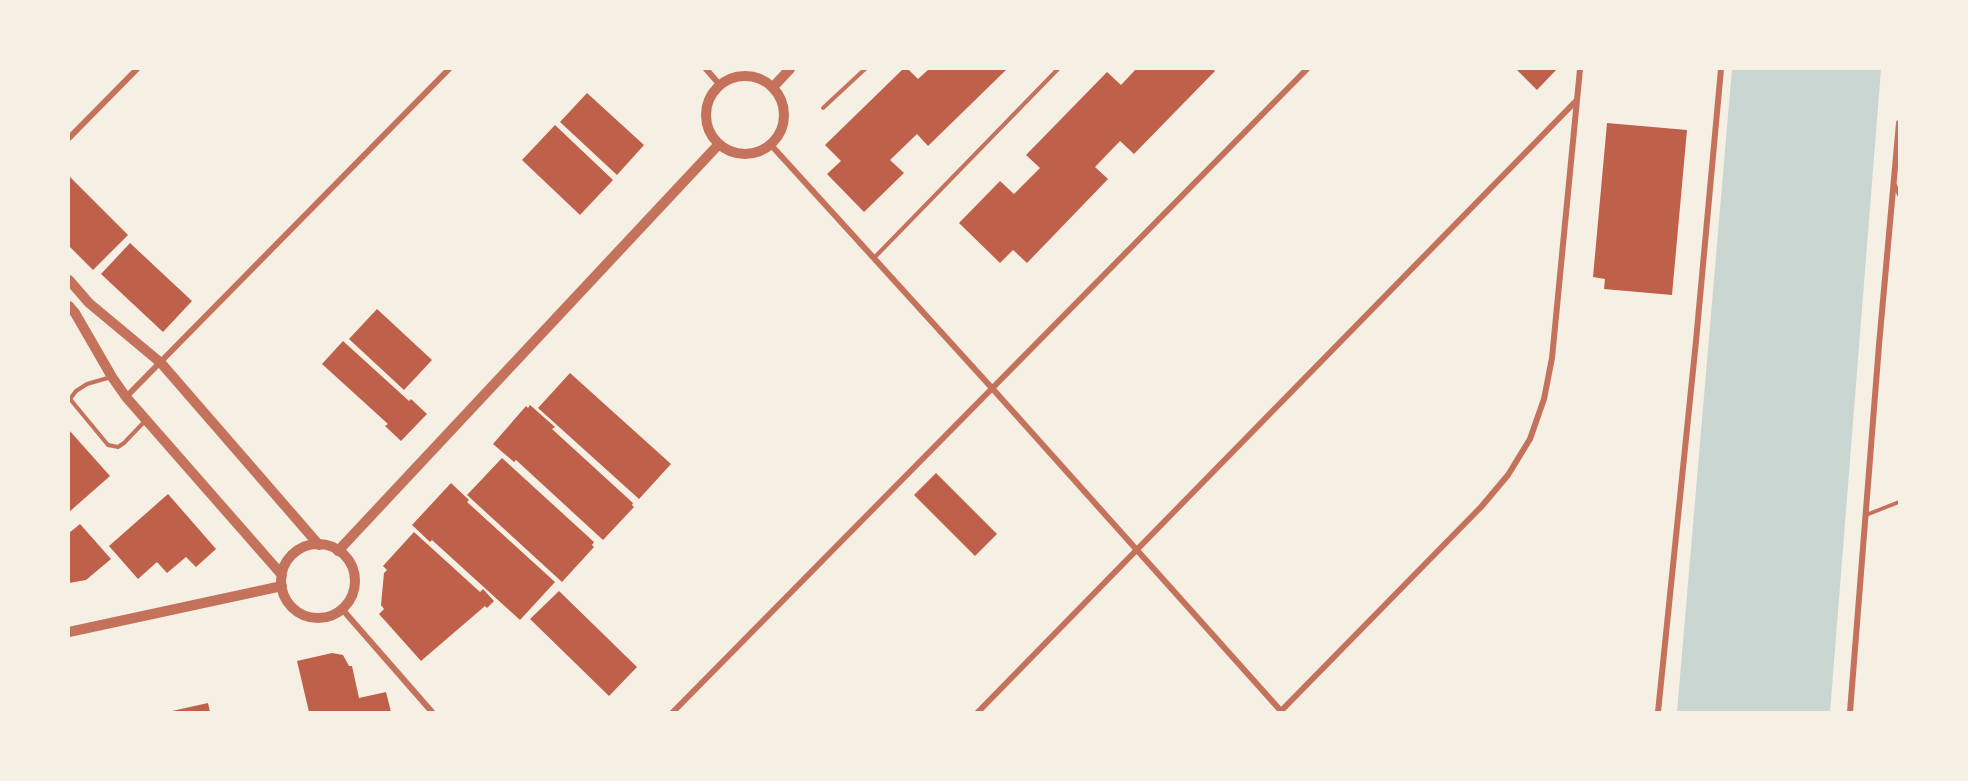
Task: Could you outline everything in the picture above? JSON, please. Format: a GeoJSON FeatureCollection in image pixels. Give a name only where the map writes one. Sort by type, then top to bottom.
{"type":"FeatureCollection","features":[{"type":"Feature","properties":{"kind":"street"},"geometry":{"type":"LineString","coordinates":[[69,138],[137,69]]}},
{"type":"Feature","properties":{"kind":"street"},"geometry":{"type":"LineString","coordinates":[[126,397],[449,69]]}},
{"type":"Feature","properties":{"kind":"street"},"geometry":{"type":"LineString","coordinates":[[706,69],[720,85]]}},
{"type":"Feature","properties":{"kind":"street"},"geometry":{"type":"LineString","coordinates":[[773,87],[790,69]]}},
{"type":"Feature","properties":{"kind":"street"},"geometry":{"type":"LineString","coordinates":[[673,712],[1307,69]]}},
{"type":"Feature","properties":{"kind":"street"},"geometry":{"type":"LineString","coordinates":[[771,145],[992,387],[1281,712],[1481,507],[1508,475],[1530,439],[1544,399],[1552,358],[1581,69]]}},
{"type":"Feature","properties":{"kind":"street"},"geometry":{"type":"LineString","coordinates":[[1658,712],[1695,352],[1720,69]]}},
{"type":"Feature","properties":{"kind":"street"},"geometry":{"type":"LineString","coordinates":[[741,76],[752,76],[773,87],[780,95],[785,116],[778,137],[771,145],[761,151],[739,153],[719,144],[707,125],[707,103],[712,93],[730,79],[741,76]]}},
{"type":"Feature","properties":{"kind":"street"},"geometry":{"type":"LineString","coordinates":[[978,712],[1577,100]]}},
{"type":"Feature","properties":{"kind":"street"},"geometry":{"type":"LineString","coordinates":[[1850,712],[1899,123]]}},
{"type":"Feature","properties":{"kind":"street"},"geometry":{"type":"LineString","coordinates":[[338,551],[719,144]]}},
{"type":"Feature","properties":{"kind":"street"},"geometry":{"type":"LineString","coordinates":[[69,280],[89,303],[161,363],[319,545]]}},
{"type":"Feature","properties":{"kind":"street"},"geometry":{"type":"LineString","coordinates":[[69,306],[126,397],[282,581],[289,604],[305,616],[325,617],[342,609],[349,602],[355,584],[351,565],[338,551],[319,545],[309,546],[291,556],[282,581]]}},
{"type":"Feature","properties":{"kind":"street"},"geometry":{"type":"LineString","coordinates":[[69,632],[282,581]]}},
{"type":"Feature","properties":{"kind":"street"},"geometry":{"type":"LineString","coordinates":[[342,609],[432,712]]}},
{"type":"Feature","properties":{"kind":"lane"},"geometry":{"type":"LineString","coordinates":[[823,108],[865,69]]}},
{"type":"Feature","properties":{"kind":"lane"},"geometry":{"type":"LineString","coordinates":[[874,258],[1058,69]]}},
{"type":"Feature","properties":{"kind":"lane"},"geometry":{"type":"LineString","coordinates":[[1894,183],[1899,195]]}},
{"type":"Feature","properties":{"kind":"lane"},"geometry":{"type":"LineString","coordinates":[[112,377],[87,384],[76,391],[70,399],[108,445],[118,447],[124,444],[146,420]]}},
{"type":"Feature","properties":{"kind":"lane"},"geometry":{"type":"LineString","coordinates":[[1866,515],[1899,502]]}},
{"type":"Feature","properties":{"kind":"shaded area"},"geometry":{"type":"Polygon","coordinates":[[[1732,69],[1881,69],[1830,712],[1677,712],[1732,69]]]}},
{"type":"Feature","properties":{"kind":"building"},"geometry":{"type":"Polygon","coordinates":[[[903,69],[908,69],[918,79],[929,69],[1007,69],[928,146],[917,134],[890,160],[904,173],[864,212],[827,174],[841,161],[825,145],[903,69]]]}},
{"type":"Feature","properties":{"kind":"building"},"geometry":{"type":"Polygon","coordinates":[[[1136,69],[1213,69],[1215,71],[1134,154],[1120,141],[1095,167],[1108,179],[1027,263],[1013,250],[1000,263],[959,223],[1000,181],[1014,194],[1040,168],[1026,155],[1107,72],[1121,85],[1136,69]]]}},
{"type":"Feature","properties":{"kind":"building"},"geometry":{"type":"Polygon","coordinates":[[[1516,69],[1557,69],[1537,90],[1516,69]]]}},
{"type":"Feature","properties":{"kind":"building"},"geometry":{"type":"Polygon","coordinates":[[[587,93],[644,145],[617,175],[560,122],[587,93]]]}},
{"type":"Feature","properties":{"kind":"building"},"geometry":{"type":"Polygon","coordinates":[[[1607,123],[1687,130],[1672,295],[1604,289],[1605,279],[1593,277],[1607,123]]]}},
{"type":"Feature","properties":{"kind":"building"},"geometry":{"type":"Polygon","coordinates":[[[555,125],[613,180],[580,215],[522,160],[555,125]]]}},
{"type":"Feature","properties":{"kind":"building"},"geometry":{"type":"Polygon","coordinates":[[[69,176],[128,235],[93,270],[69,246],[69,176]]]}},
{"type":"Feature","properties":{"kind":"building"},"geometry":{"type":"Polygon","coordinates":[[[130,243],[192,301],[163,332],[101,274],[130,243]]]}},
{"type":"Feature","properties":{"kind":"building"},"geometry":{"type":"Polygon","coordinates":[[[377,309],[432,360],[404,390],[349,339],[377,309]]]}},
{"type":"Feature","properties":{"kind":"building"},"geometry":{"type":"Polygon","coordinates":[[[343,341],[409,401],[411,399],[427,414],[401,441],[385,426],[388,424],[322,364],[343,341]]]}},
{"type":"Feature","properties":{"kind":"building"},"geometry":{"type":"Polygon","coordinates":[[[570,373],[671,464],[639,499],[538,408],[570,373]]]}},
{"type":"Feature","properties":{"kind":"building"},"geometry":{"type":"Polygon","coordinates":[[[530,405],[555,427],[552,429],[633,503],[634,507],[603,540],[516,460],[514,462],[493,444],[526,406],[528,408],[530,405]]]}},
{"type":"Feature","properties":{"kind":"building"},"geometry":{"type":"Polygon","coordinates":[[[69,430],[110,476],[69,512],[69,430]]]}},
{"type":"Feature","properties":{"kind":"building"},"geometry":{"type":"Polygon","coordinates":[[[502,458],[594,542],[592,545],[594,547],[562,582],[467,495],[502,458]]]}},
{"type":"Feature","properties":{"kind":"building"},"geometry":{"type":"Polygon","coordinates":[[[936,473],[997,534],[975,556],[914,495],[936,473]]]}},
{"type":"Feature","properties":{"kind":"building"},"geometry":{"type":"Polygon","coordinates":[[[451,483],[469,500],[467,502],[555,582],[520,620],[432,540],[430,542],[412,525],[451,483]]]}},
{"type":"Feature","properties":{"kind":"building"},"geometry":{"type":"Polygon","coordinates":[[[168,494],[216,549],[196,567],[186,557],[167,573],[157,562],[138,579],[109,546],[168,494]]]}},
{"type":"Feature","properties":{"kind":"building"},"geometry":{"type":"Polygon","coordinates":[[[80,524],[111,559],[86,580],[69,583],[69,533],[80,524]]]}},
{"type":"Feature","properties":{"kind":"building"},"geometry":{"type":"Polygon","coordinates":[[[414,532],[480,592],[483,589],[494,601],[487,608],[485,606],[421,661],[379,614],[384,609],[381,605],[384,573],[387,570],[383,566],[414,532]]]}},
{"type":"Feature","properties":{"kind":"building"},"geometry":{"type":"Polygon","coordinates":[[[559,591],[637,667],[609,696],[530,619],[559,591]]]}},
{"type":"Feature","properties":{"kind":"building"},"geometry":{"type":"Polygon","coordinates":[[[332,653],[343,655],[349,666],[352,666],[359,698],[386,692],[391,712],[309,712],[297,661],[332,653]]]}},
{"type":"Feature","properties":{"kind":"building"},"geometry":{"type":"Polygon","coordinates":[[[208,703],[210,712],[172,712],[172,711],[208,703]]]}}]}
